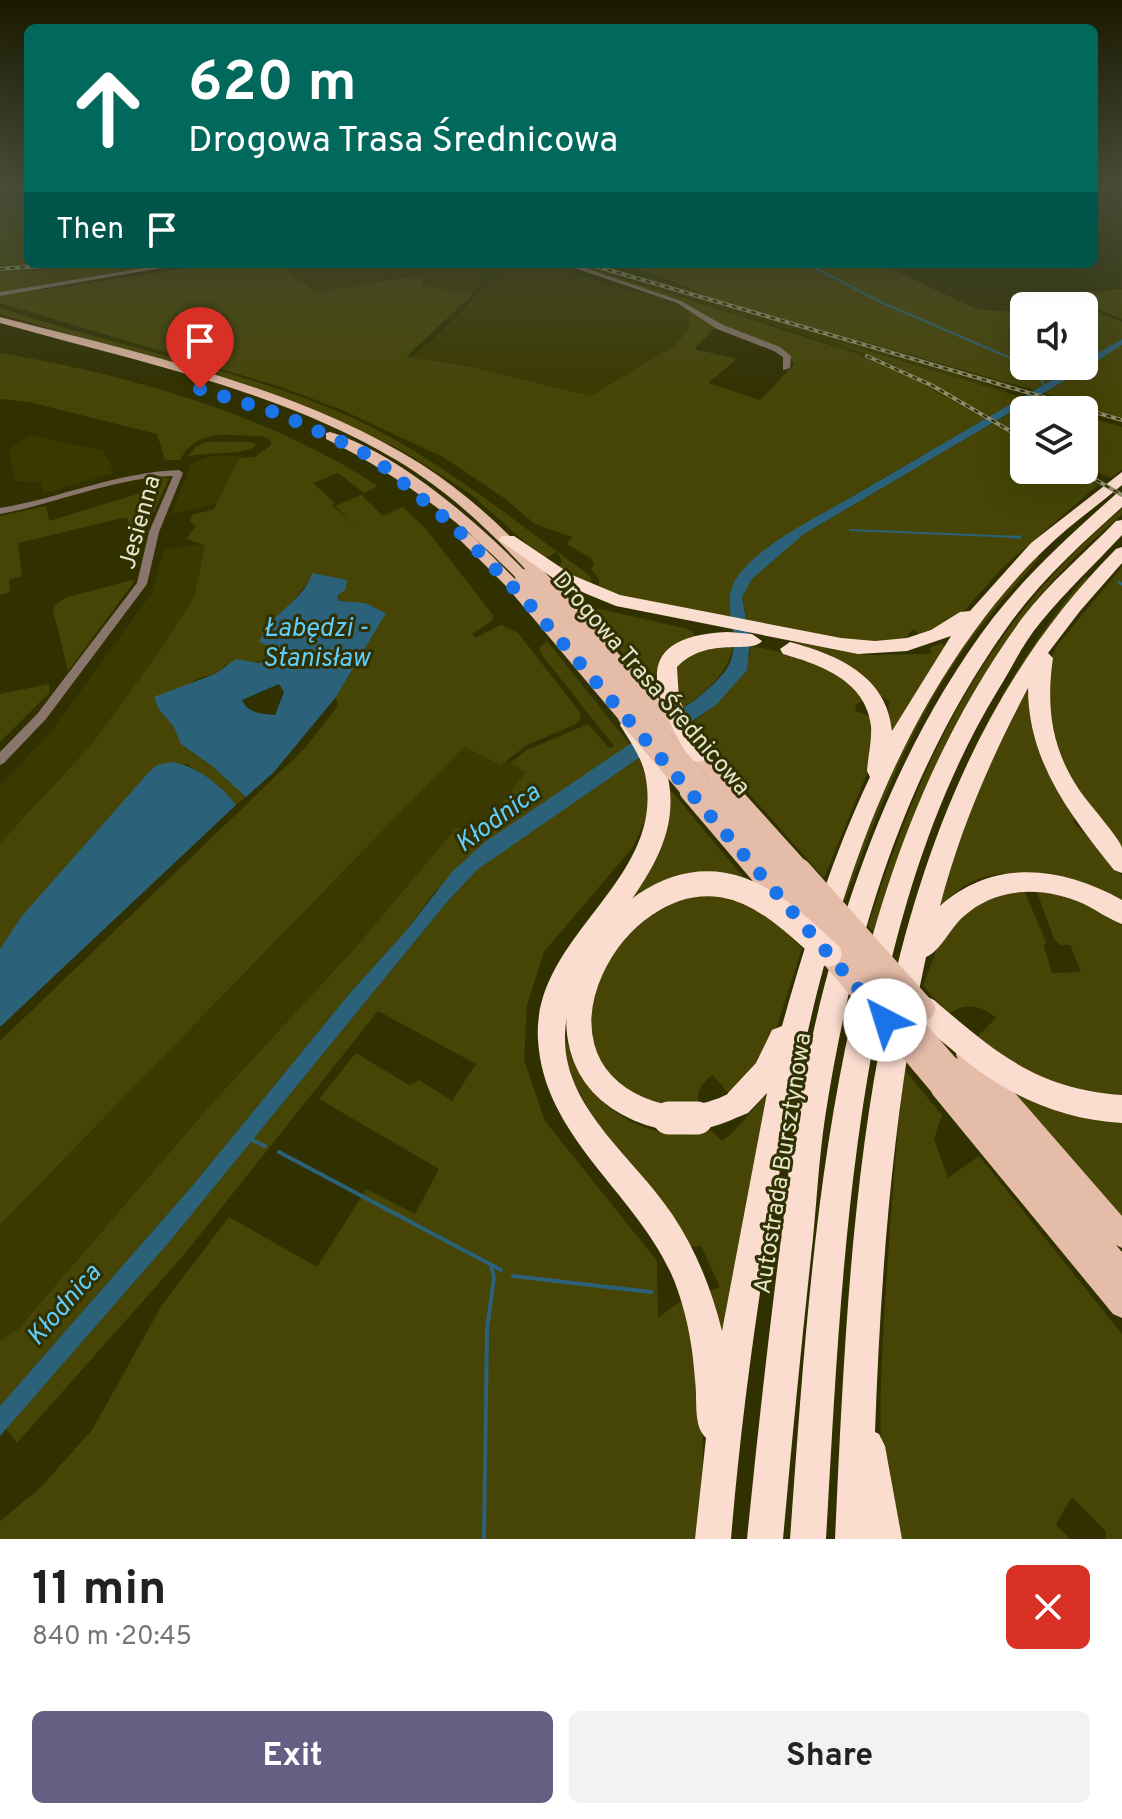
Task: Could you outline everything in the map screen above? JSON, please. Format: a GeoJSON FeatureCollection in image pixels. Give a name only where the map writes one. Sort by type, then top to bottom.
{"type":"FeatureCollection","features":[{"type":"Feature","properties":{"kind":"highway"},"geometry":{"type":"LineString","coordinates":[[713,1539],[718,1481],[759,1205],[779,1095],[801,1002],[836,884],[878,782],[945,661],[987,601],[1046,538],[1095,495],[1122,477]]}},
{"type":"Feature","properties":{"kind":"highway","name":"Autostrada Bursztynowa"},"geometry":{"type":"LineString","coordinates":[[765,1539],[780,1376],[813,1107],[838,992],[876,857],[900,796],[936,720],[965,671],[1035,580],[1078,536],[1122,498]]}},
{"type":"Feature","properties":{"kind":"highway"},"geometry":{"type":"LineString","coordinates":[[808,1539],[819,1374],[837,1189],[865,1026],[895,907],[930,806],[984,694],[1011,650],[1048,602],[1122,525]]}},
{"type":"Feature","properties":{"kind":"highway"},"geometry":{"type":"LineString","coordinates":[[508,540],[528,574],[650,608],[864,649],[922,642],[947,633],[987,601]]}},
{"type":"Feature","properties":{"kind":"highway"},"geometry":{"type":"LineString","coordinates":[[853,1539],[859,1377],[878,1166],[892,1060],[911,969],[944,849],[988,743],[1031,664],[1076,602],[1122,553]]}},
{"type":"Feature","properties":{"kind":"highway"},"geometry":{"type":"LineString","coordinates":[[698,754],[671,707],[665,673],[676,654],[704,641],[739,639],[816,656],[852,676],[875,705],[882,734],[878,782]]}},
{"type":"Feature","properties":{"kind":"highway"},"geometry":{"type":"LineString","coordinates":[[1048,640],[1037,684],[1040,734],[1066,788],[1122,863]]}},
{"type":"Feature","properties":{"kind":"highway"},"geometry":{"type":"LineString","coordinates":[[626,717],[656,771],[662,806],[658,832],[635,874],[564,973],[554,1006],[551,1038],[556,1066],[582,1123],[675,1246],[694,1285],[702,1311],[713,1380],[718,1481]]}},
{"type":"Feature","properties":{"kind":"highway"},"geometry":{"type":"LineString","coordinates":[[911,969],[935,925],[973,892],[997,883],[1042,881],[1065,886],[1091,895],[1122,913]]}},
{"type":"Feature","properties":{"kind":"highway"},"geometry":{"type":"LineString","coordinates":[[801,1002],[766,1073],[738,1103],[698,1119],[663,1118],[634,1109],[612,1094],[594,1074],[582,1048],[577,1021],[583,990],[614,935],[655,896],[670,888],[709,883],[743,891],[769,904],[829,954]]}},
{"type":"Feature","properties":{"kind":"highway"},"geometry":{"type":"LineString","coordinates":[[925,1009],[949,1057],[1076,1107],[1122,1109]]}},
{"type":"Feature","properties":{"kind":"highway"},"geometry":{"type":"LineString","coordinates":[[859,1377],[870,1470],[884,1539]]}},
{"type":"Feature","properties":{"kind":"main road"},"geometry":{"type":"LineString","coordinates":[[0,320],[238,389],[322,419],[420,469],[479,513],[508,540]]}},
{"type":"Feature","properties":{"kind":"main road"},"geometry":{"type":"LineString","coordinates":[[0,329],[258,406],[310,427],[375,459],[454,526],[528,574],[626,717],[829,954],[949,1057],[1122,1305]]}},
{"type":"Feature","properties":{"kind":"main road","name":"Drogowa Trasa Średnicowa"},"geometry":{"type":"LineString","coordinates":[[528,574],[698,754],[925,1009]]}},
{"type":"Feature","properties":{"kind":"main road","name":"Drogowa Trasa Średnicowa"},"geometry":{"type":"LineString","coordinates":[[528,574],[949,1057],[1122,1272]]}},
{"type":"Feature","properties":{"kind":"main road","name":"Drogowa Trasa Średnicowa"},"geometry":{"type":"LineString","coordinates":[[949,1057],[1122,1235]]}},
{"type":"Feature","properties":{"kind":"street"},"geometry":{"type":"LineString","coordinates":[[0,294],[157,268]]}},
{"type":"Feature","properties":{"kind":"street"},"geometry":{"type":"LineString","coordinates":[[578,268],[679,302],[720,327],[783,352],[787,359],[786,368]]}},
{"type":"Feature","properties":{"kind":"street","name":"Jesienna"},"geometry":{"type":"LineString","coordinates":[[0,511],[34,506],[142,473],[179,473],[154,532],[142,584],[42,716],[0,760]]}},
{"type":"Feature","properties":{"kind":"shaded area"},"geometry":{"type":"Polygon","coordinates":[[[0,257],[24,257],[24,266],[0,268],[0,257]]]}},
{"type":"Feature","properties":{"kind":"shaded area"},"geometry":{"type":"Polygon","coordinates":[[[60,268],[146,268],[0,292],[0,272],[60,268]]]}},
{"type":"Feature","properties":{"kind":"shaded area"},"geometry":{"type":"Polygon","coordinates":[[[188,268],[284,268],[316,293],[424,276],[422,286],[473,294],[406,357],[467,366],[591,396],[675,345],[690,328],[688,311],[672,301],[716,327],[694,349],[737,359],[708,383],[760,400],[794,365],[790,355],[778,347],[719,324],[695,309],[582,268],[589,268],[855,353],[927,386],[985,419],[789,533],[754,559],[736,579],[731,591],[729,605],[732,620],[663,607],[599,589],[599,579],[591,569],[594,564],[592,559],[567,544],[572,537],[535,524],[504,498],[443,457],[342,410],[278,386],[0,303],[0,296],[188,268]]]}},
{"type":"Feature","properties":{"kind":"shaded area"},"geometry":{"type":"Polygon","coordinates":[[[284,268],[497,268],[473,294],[422,286],[424,276],[389,278],[378,283],[316,293],[284,268]]]}},
{"type":"Feature","properties":{"kind":"shaded area"},"geometry":{"type":"Polygon","coordinates":[[[504,268],[559,268],[672,301],[688,311],[690,328],[675,345],[591,396],[467,366],[410,358],[435,338],[504,268]]]}},
{"type":"Feature","properties":{"kind":"shaded area"},"geometry":{"type":"Polygon","coordinates":[[[590,268],[621,268],[701,292],[698,296],[1016,386],[1014,388],[913,361],[1007,390],[1005,392],[846,345],[931,383],[980,411],[976,413],[927,386],[825,342],[590,268]]]}},
{"type":"Feature","properties":{"kind":"shaded area"},"geometry":{"type":"Polygon","coordinates":[[[636,268],[889,268],[976,309],[1010,312],[1010,380],[1052,380],[1034,390],[697,295],[700,292],[636,268]]]}},
{"type":"Feature","properties":{"kind":"shaded area"},"geometry":{"type":"Polygon","coordinates":[[[1122,289],[1122,319],[1098,310],[1098,292],[1093,292],[1122,289]]]}},
{"type":"Feature","properties":{"kind":"shaded area"},"geometry":{"type":"Polygon","coordinates":[[[0,308],[267,385],[353,418],[414,451],[472,489],[585,572],[591,577],[592,587],[559,568],[562,561],[557,552],[544,559],[472,495],[446,478],[401,450],[329,416],[269,393],[0,314],[0,308]]]}},
{"type":"Feature","properties":{"kind":"shaded area"},"geometry":{"type":"Polygon","coordinates":[[[1098,312],[1122,322],[1122,339],[1098,353],[1098,312]]]}},
{"type":"Feature","properties":{"kind":"shaded area"},"geometry":{"type":"Polygon","coordinates":[[[828,339],[1016,396],[1010,396],[1010,405],[990,416],[894,365],[828,339]]]}},
{"type":"Feature","properties":{"kind":"shaded area"},"geometry":{"type":"Polygon","coordinates":[[[1122,345],[1122,418],[1098,410],[1098,396],[1053,396],[1044,393],[1065,380],[1098,380],[1098,360],[1122,345]]]}},
{"type":"Feature","properties":{"kind":"shaded area"},"geometry":{"type":"Polygon","coordinates":[[[0,353],[98,373],[196,401],[290,438],[378,486],[364,493],[338,473],[313,483],[335,503],[332,505],[356,527],[335,506],[361,495],[383,516],[403,507],[426,529],[493,615],[493,620],[472,634],[475,638],[501,625],[518,633],[579,711],[581,718],[576,724],[527,745],[501,765],[464,747],[0,1225],[0,1041],[304,749],[338,706],[336,697],[385,614],[339,601],[337,596],[341,591],[311,579],[288,607],[272,620],[270,646],[264,659],[225,665],[215,674],[197,679],[158,708],[173,726],[181,744],[212,766],[246,797],[236,805],[210,780],[187,764],[157,765],[21,917],[0,949],[0,843],[92,744],[163,646],[194,597],[205,545],[186,539],[196,526],[190,521],[192,515],[214,509],[239,458],[255,457],[271,445],[270,439],[262,436],[215,435],[196,442],[180,460],[165,460],[157,434],[29,402],[0,399],[0,353]]]}},
{"type":"Feature","properties":{"kind":"shaded area"},"geometry":{"type":"Polygon","coordinates":[[[1010,414],[1010,429],[997,421],[1010,414]]]}},
{"type":"Feature","properties":{"kind":"shaded area"},"geometry":{"type":"Polygon","coordinates":[[[1098,420],[1122,427],[1122,470],[1111,478],[1098,472],[1098,420]]]}},
{"type":"Feature","properties":{"kind":"shaded area"},"geometry":{"type":"Polygon","coordinates":[[[993,423],[1010,433],[1010,484],[1098,485],[1004,566],[962,613],[923,639],[914,629],[908,634],[908,641],[868,642],[747,621],[742,596],[752,579],[804,534],[993,423]]]}},
{"type":"Feature","properties":{"kind":"shaded area"},"geometry":{"type":"Polygon","coordinates":[[[29,435],[104,451],[114,473],[45,493],[42,493],[41,482],[15,481],[9,450],[29,435]]]}},
{"type":"Feature","properties":{"kind":"shaded area"},"geometry":{"type":"Polygon","coordinates":[[[206,442],[251,442],[256,445],[244,451],[187,457],[206,442]]]}},
{"type":"Feature","properties":{"kind":"shaded area"},"geometry":{"type":"Polygon","coordinates":[[[210,456],[240,456],[219,503],[171,514],[191,464],[210,456]]]}},
{"type":"Feature","properties":{"kind":"shaded area"},"geometry":{"type":"Polygon","coordinates":[[[158,476],[169,479],[146,529],[132,531],[127,517],[18,543],[22,576],[9,580],[10,592],[0,595],[0,516],[46,506],[49,521],[154,489],[149,478],[158,476]]]}},
{"type":"Feature","properties":{"kind":"shaded area"},"geometry":{"type":"Polygon","coordinates":[[[1122,509],[1122,515],[1074,558],[1033,605],[997,654],[967,705],[917,815],[876,934],[868,926],[911,806],[964,698],[995,647],[1032,599],[1074,553],[1122,509]]]}},
{"type":"Feature","properties":{"kind":"shaded area"},"geometry":{"type":"Polygon","coordinates":[[[205,544],[194,597],[163,646],[92,744],[0,843],[0,785],[51,732],[151,594],[165,549],[205,544]]]}},
{"type":"Feature","properties":{"kind":"shaded area"},"geometry":{"type":"Polygon","coordinates":[[[1036,556],[1040,557],[977,631],[930,703],[898,766],[845,900],[839,895],[880,795],[915,722],[965,642],[1036,556]]]}},
{"type":"Feature","properties":{"kind":"shaded area"},"geometry":{"type":"Polygon","coordinates":[[[1122,567],[1122,856],[1104,834],[1046,734],[1047,667],[1058,644],[1122,567]]]}},
{"type":"Feature","properties":{"kind":"shaded area"},"geometry":{"type":"Polygon","coordinates":[[[1085,577],[1088,578],[1025,662],[975,752],[904,966],[898,960],[914,906],[949,805],[970,758],[1020,667],[1085,577]]]}},
{"type":"Feature","properties":{"kind":"shaded area"},"geometry":{"type":"Polygon","coordinates":[[[135,579],[68,671],[53,610],[55,605],[65,598],[135,579]]]}},
{"type":"Feature","properties":{"kind":"shaded area"},"geometry":{"type":"Polygon","coordinates":[[[586,606],[684,628],[693,632],[695,638],[661,663],[655,688],[582,609],[586,606]]]}},
{"type":"Feature","properties":{"kind":"shaded area"},"geometry":{"type":"Polygon","coordinates":[[[547,641],[630,745],[435,891],[405,932],[350,993],[193,1185],[0,1406],[0,1341],[18,1329],[214,1101],[355,948],[457,827],[469,834],[499,807],[526,772],[510,763],[527,750],[588,724],[609,748],[614,746],[542,655],[539,648],[547,641]]]}},
{"type":"Feature","properties":{"kind":"shaded area"},"geometry":{"type":"Polygon","coordinates":[[[795,642],[865,655],[932,653],[930,648],[942,643],[945,648],[891,739],[889,701],[795,646],[795,642]]]}},
{"type":"Feature","properties":{"kind":"shaded area"},"geometry":{"type":"Polygon","coordinates":[[[734,644],[726,665],[714,683],[678,711],[671,669],[690,651],[734,644]]]}},
{"type":"Feature","properties":{"kind":"shaded area"},"geometry":{"type":"Polygon","coordinates":[[[750,646],[791,654],[833,669],[865,699],[856,705],[855,711],[875,718],[870,766],[824,878],[688,725],[704,714],[750,655],[750,646]]]}},
{"type":"Feature","properties":{"kind":"shaded area"},"geometry":{"type":"Polygon","coordinates":[[[49,684],[49,693],[0,742],[0,694],[49,684]]]}},
{"type":"Feature","properties":{"kind":"shaded area"},"geometry":{"type":"Polygon","coordinates":[[[1025,689],[1029,692],[1032,727],[1042,757],[1075,815],[1073,821],[1119,871],[1122,905],[1052,879],[1004,873],[981,878],[960,889],[940,908],[936,903],[964,821],[1025,689]]]}},
{"type":"Feature","properties":{"kind":"shaded area"},"geometry":{"type":"Polygon","coordinates":[[[464,747],[501,765],[506,761],[527,772],[499,807],[469,834],[457,828],[355,948],[214,1101],[18,1329],[0,1341],[0,1225],[464,747]]]}},
{"type":"Feature","properties":{"kind":"shaded area"},"geometry":{"type":"Polygon","coordinates":[[[639,758],[647,782],[649,811],[633,847],[544,952],[527,1005],[524,1060],[545,1121],[657,1261],[658,1318],[687,1296],[701,1362],[703,1459],[697,1539],[0,1539],[0,1521],[40,1488],[92,1430],[162,1305],[229,1217],[317,1267],[366,1189],[415,1214],[439,1169],[319,1099],[356,1053],[409,1085],[419,1080],[452,1101],[476,1064],[378,1011],[183,1256],[17,1443],[6,1429],[170,1241],[447,902],[478,869],[639,758]]]}},
{"type":"Feature","properties":{"kind":"shaded area"},"geometry":{"type":"Polygon","coordinates":[[[667,786],[754,890],[677,879],[652,887],[630,901],[659,846],[666,819],[667,786]]]}},
{"type":"Feature","properties":{"kind":"shaded area"},"geometry":{"type":"Polygon","coordinates":[[[1034,884],[1053,887],[1122,919],[1122,1102],[1077,1100],[975,1039],[996,1018],[991,1014],[967,1007],[949,1014],[923,986],[945,927],[975,897],[1024,890],[1046,942],[1044,946],[1052,973],[1081,972],[1070,945],[1060,945],[1054,939],[1034,884]]]}},
{"type":"Feature","properties":{"kind":"shaded area"},"geometry":{"type":"Polygon","coordinates":[[[678,894],[728,896],[766,913],[802,948],[774,1036],[733,1099],[713,1075],[700,1090],[699,1110],[650,1110],[593,1061],[587,995],[623,938],[678,894]]]}},
{"type":"Feature","properties":{"kind":"shaded area"},"geometry":{"type":"Polygon","coordinates":[[[564,1033],[579,1070],[602,1101],[634,1123],[652,1130],[682,1134],[711,1130],[722,1141],[766,1095],[726,1353],[707,1292],[720,1287],[701,1246],[687,1247],[613,1153],[562,1061],[564,1033]]]}},
{"type":"Feature","properties":{"kind":"shaded area"},"geometry":{"type":"Polygon","coordinates":[[[904,1069],[942,1115],[934,1139],[948,1178],[979,1156],[1122,1334],[1122,1539],[1105,1539],[1106,1532],[1072,1497],[1056,1524],[1070,1539],[892,1539],[883,1484],[881,1403],[890,1226],[904,1069]]]}},
{"type":"Feature","properties":{"kind":"shaded area"},"geometry":{"type":"Polygon","coordinates":[[[1014,1089],[1065,1113],[1122,1121],[1122,1217],[1011,1091],[1014,1089]]]}},
{"type":"Feature","properties":{"kind":"water"},"geometry":{"type":"Polygon","coordinates":[[[1122,339],[1122,345],[1098,360],[1098,353],[1122,339]]]}},
{"type":"Feature","properties":{"kind":"water"},"geometry":{"type":"Polygon","coordinates":[[[1052,380],[1066,380],[1038,396],[1024,396],[1052,380]]]}},
{"type":"Feature","properties":{"kind":"water"},"geometry":{"type":"Polygon","coordinates":[[[1010,404],[1010,413],[804,534],[752,579],[742,597],[750,642],[747,670],[717,704],[478,869],[447,902],[170,1241],[0,1436],[0,1406],[193,1185],[452,872],[485,842],[695,700],[721,677],[729,666],[734,648],[730,605],[733,584],[751,561],[794,530],[1010,404]]]}},
{"type":"Feature","properties":{"kind":"water","name":"Łabędzi - Stanisław"},"geometry":{"type":"Polygon","coordinates":[[[312,573],[347,580],[346,589],[337,596],[339,601],[365,603],[386,613],[336,697],[274,772],[246,797],[212,766],[181,744],[154,697],[215,674],[236,659],[259,663],[267,657],[271,647],[259,642],[264,633],[310,580],[312,573]],[[279,684],[242,700],[251,710],[275,715],[284,692],[279,684]]]}},
{"type":"Feature","properties":{"kind":"water"},"geometry":{"type":"Polygon","coordinates":[[[171,762],[190,767],[207,777],[236,805],[0,1027],[0,949],[21,917],[149,772],[157,765],[171,762]]]}},
{"type":"Feature","properties":{"kind":"waterway"},"geometry":{"type":"LineString","coordinates":[[815,268],[883,303],[1010,358]]}},
{"type":"Feature","properties":{"kind":"waterway"},"geometry":{"type":"LineString","coordinates":[[1041,380],[1044,386]]}},
{"type":"Feature","properties":{"kind":"waterway"},"geometry":{"type":"LineString","coordinates":[[850,530],[1020,537],[1011,537]]}},
{"type":"Feature","properties":{"kind":"waterway"},"geometry":{"type":"LineString","coordinates":[[250,1139],[265,1146]]}},
{"type":"Feature","properties":{"kind":"waterway"},"geometry":{"type":"LineString","coordinates":[[279,1152],[501,1270]]}},
{"type":"Feature","properties":{"kind":"waterway"},"geometry":{"type":"LineString","coordinates":[[484,1539],[487,1329],[494,1278],[491,1265]]}},
{"type":"Feature","properties":{"kind":"waterway"},"geometry":{"type":"LineString","coordinates":[[513,1276],[651,1292]]}},
{"type":"Feature","properties":{"kind":"railway"},"geometry":{"type":"LineString","coordinates":[[0,269],[24,267]]}},
{"type":"Feature","properties":{"kind":"railway"},"geometry":{"type":"LineString","coordinates":[[602,268],[1122,420]]}},
{"type":"Feature","properties":{"kind":"railway"},"geometry":{"type":"LineString","coordinates":[[867,356],[933,386],[1010,431]]}},
{"type":"Feature","properties":{"kind":"railway"},"geometry":{"type":"LineString","coordinates":[[1098,481],[1122,495]]}},
{"type":"Feature","properties":{"kind":"route"},"geometry":{"type":"LineString","coordinates":[[200,389],[280,414],[355,448],[375,459],[454,526],[511,583],[885,1020]]}},
{"type":"Feature","properties":{"kind":"water label","name":"Kłodnica"},"geometry":{"type":"Point","coordinates":[497,817]}},
{"type":"Feature","properties":{"kind":"water label","name":"Kłodnica"},"geometry":{"type":"Point","coordinates":[63,1304]}}]}
